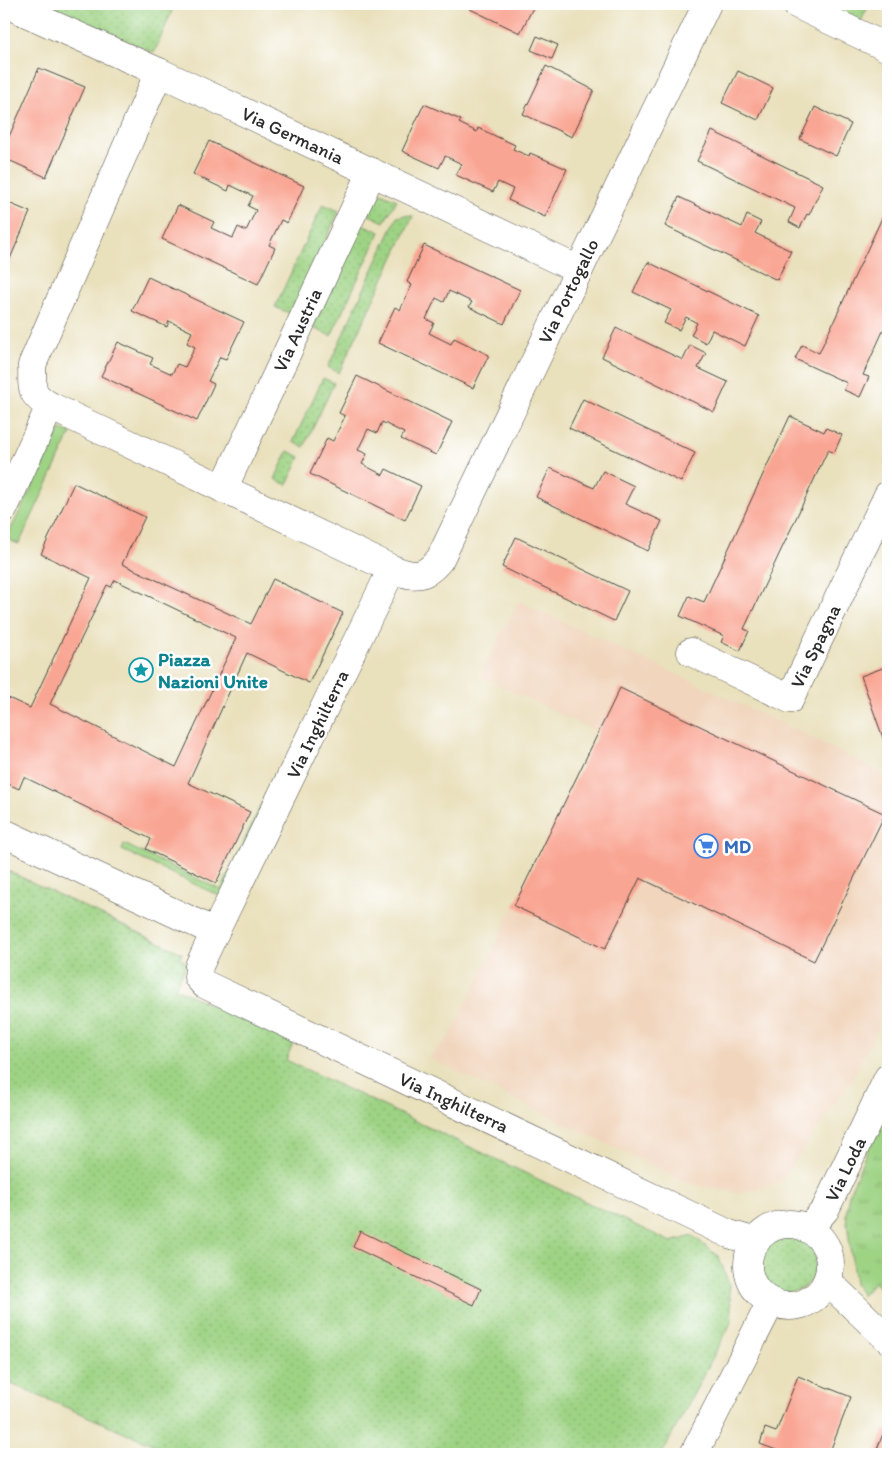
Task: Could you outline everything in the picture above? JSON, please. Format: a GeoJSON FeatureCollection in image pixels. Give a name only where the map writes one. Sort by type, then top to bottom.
{"type":"FeatureCollection","features":[{"type":"Feature","properties":{"kind":"street","name":"Via Germania"},"geometry":{"type":"LineString","coordinates":[[6,4],[159,72],[579,270]]}},
{"type":"Feature","properties":{"kind":"street","name":"Via Portogallo"},"geometry":{"type":"LineString","coordinates":[[392,569],[412,575],[425,574],[440,560],[707,4]]}},
{"type":"Feature","properties":{"kind":"street"},"geometry":{"type":"LineString","coordinates":[[796,4],[888,48]]}},
{"type":"Feature","properties":{"kind":"street"},"geometry":{"type":"LineString","coordinates":[[4,508],[42,399],[32,365],[159,72]]}},
{"type":"Feature","properties":{"kind":"street","name":"Via Austria"},"geometry":{"type":"LineString","coordinates":[[223,489],[372,172]]}},
{"type":"Feature","properties":{"kind":"street"},"geometry":{"type":"LineString","coordinates":[[42,399],[223,489],[392,569]]}},
{"type":"Feature","properties":{"kind":"street","name":"Via Spagna"},"geometry":{"type":"LineString","coordinates":[[691,652],[790,699],[888,495]]}},
{"type":"Feature","properties":{"kind":"street","name":"Via Inghilterra"},"geometry":{"type":"LineString","coordinates":[[392,569],[215,932],[199,966],[198,976],[204,984],[729,1234],[756,1242]]}},
{"type":"Feature","properties":{"kind":"street"},"geometry":{"type":"LineString","coordinates":[[4,833],[215,932]]}},
{"type":"Feature","properties":{"kind":"street","name":"Via Loda"},"geometry":{"type":"LineString","coordinates":[[808,1229],[825,1210],[888,1078]]}},
{"type":"Feature","properties":{"kind":"street"},"geometry":{"type":"LineString","coordinates":[[785,1224],[808,1229],[816,1234],[828,1251],[830,1271],[827,1281],[822,1290],[804,1303],[792,1306],[771,1302],[754,1286],[749,1275],[748,1263],[756,1242],[774,1227],[785,1224]]}},
{"type":"Feature","properties":{"kind":"street"},"geometry":{"type":"LineString","coordinates":[[827,1281],[888,1339]]}},
{"type":"Feature","properties":{"kind":"street"},"geometry":{"type":"LineString","coordinates":[[694,1454],[771,1302]]}},
{"type":"Feature","properties":{"kind":"shaded area"},"geometry":{"type":"Polygon","coordinates":[[[518,601],[796,730],[888,776],[888,1009],[854,1076],[779,1184],[738,1193],[688,1183],[429,1058],[451,1035],[598,732],[480,676],[518,601]]]}},
{"type":"Feature","properties":{"kind":"green space"},"geometry":{"type":"Polygon","coordinates":[[[45,4],[175,4],[154,53],[45,4]]]}},
{"type":"Feature","properties":{"kind":"green space"},"geometry":{"type":"Polygon","coordinates":[[[825,4],[856,4],[867,9],[861,21],[825,4]]]}},
{"type":"Feature","properties":{"kind":"green space"},"geometry":{"type":"Polygon","coordinates":[[[381,193],[397,200],[384,222],[367,214],[376,196],[381,193]]]}},
{"type":"Feature","properties":{"kind":"green space"},"geometry":{"type":"Polygon","coordinates":[[[323,204],[339,211],[291,314],[275,307],[323,204]]]}},
{"type":"Feature","properties":{"kind":"green space"},"geometry":{"type":"Polygon","coordinates":[[[413,216],[339,373],[328,367],[397,217],[413,216]]]}},
{"type":"Feature","properties":{"kind":"green space"},"geometry":{"type":"Polygon","coordinates":[[[362,224],[380,232],[331,336],[313,328],[362,224]]]}},
{"type":"Feature","properties":{"kind":"green space"},"geometry":{"type":"Polygon","coordinates":[[[323,378],[334,383],[304,447],[293,442],[323,378]]]}},
{"type":"Feature","properties":{"kind":"green space"},"geometry":{"type":"Polygon","coordinates":[[[61,429],[71,433],[19,544],[6,539],[61,429]]]}},
{"type":"Feature","properties":{"kind":"green space"},"geometry":{"type":"Polygon","coordinates":[[[288,451],[300,457],[287,485],[275,479],[288,451]]]}},
{"type":"Feature","properties":{"kind":"green space"},"geometry":{"type":"Polygon","coordinates":[[[266,794],[271,797],[224,898],[122,850],[124,844],[221,890],[266,794]]]}},
{"type":"Feature","properties":{"kind":"green space"},"geometry":{"type":"Polygon","coordinates":[[[4,869],[182,953],[180,958],[187,963],[175,988],[293,1043],[286,1060],[671,1242],[693,1236],[719,1257],[729,1285],[732,1321],[662,1454],[176,1454],[4,1381],[4,869]]]}},
{"type":"Feature","properties":{"kind":"green space"},"geometry":{"type":"Polygon","coordinates":[[[885,1108],[888,1109],[888,1299],[874,1282],[862,1296],[855,1284],[846,1215],[849,1194],[885,1108]]]}},
{"type":"Feature","properties":{"kind":"green space"},"geometry":{"type":"Polygon","coordinates":[[[788,1236],[799,1238],[808,1244],[814,1253],[816,1264],[814,1275],[808,1284],[799,1290],[788,1292],[777,1290],[768,1284],[762,1275],[760,1264],[762,1253],[768,1244],[777,1238],[788,1236]]]}},
{"type":"Feature","properties":{"kind":"building"},"geometry":{"type":"Polygon","coordinates":[[[470,4],[535,4],[520,33],[468,8],[470,4]]]}},
{"type":"Feature","properties":{"kind":"building"},"geometry":{"type":"Polygon","coordinates":[[[537,36],[558,45],[552,59],[531,50],[537,36]]]}},
{"type":"Feature","properties":{"kind":"building"},"geometry":{"type":"Polygon","coordinates":[[[546,66],[594,90],[572,137],[523,114],[546,66]]]}},
{"type":"Feature","properties":{"kind":"building"},"geometry":{"type":"Polygon","coordinates":[[[39,68],[85,87],[46,177],[4,158],[4,148],[39,68]]]}},
{"type":"Feature","properties":{"kind":"building"},"geometry":{"type":"Polygon","coordinates":[[[738,71],[773,88],[758,120],[722,103],[738,71]]]}},
{"type":"Feature","properties":{"kind":"building"},"geometry":{"type":"Polygon","coordinates":[[[424,104],[461,120],[459,123],[477,132],[478,128],[515,145],[513,149],[517,151],[529,156],[530,153],[567,169],[545,217],[508,200],[513,189],[498,182],[493,192],[456,175],[462,164],[445,156],[439,168],[402,151],[424,104]]]}},
{"type":"Feature","properties":{"kind":"building"},"geometry":{"type":"Polygon","coordinates":[[[815,107],[851,124],[836,156],[800,139],[815,107]]]}},
{"type":"Feature","properties":{"kind":"building"},"geometry":{"type":"Polygon","coordinates":[[[712,131],[823,185],[809,215],[807,214],[800,228],[789,222],[795,208],[697,161],[712,131]]]}},
{"type":"Feature","properties":{"kind":"building"},"geometry":{"type":"Polygon","coordinates":[[[209,141],[304,186],[287,223],[281,220],[269,245],[275,248],[258,284],[162,239],[178,205],[214,222],[211,228],[233,238],[238,227],[246,231],[256,210],[248,206],[253,196],[230,185],[228,191],[193,174],[209,141]]]}},
{"type":"Feature","properties":{"kind":"building"},"geometry":{"type":"Polygon","coordinates":[[[679,197],[742,227],[747,215],[761,222],[755,233],[791,251],[777,280],[665,226],[679,197]]]}},
{"type":"Feature","properties":{"kind":"building"},"geometry":{"type":"Polygon","coordinates":[[[4,201],[30,212],[4,273],[4,201]]]}},
{"type":"Feature","properties":{"kind":"building"},"geometry":{"type":"Polygon","coordinates":[[[888,205],[888,320],[863,375],[869,377],[860,397],[844,390],[847,383],[795,359],[802,345],[819,353],[888,205]]]}},
{"type":"Feature","properties":{"kind":"building"},"geometry":{"type":"Polygon","coordinates":[[[424,245],[520,290],[504,324],[469,307],[472,302],[449,291],[444,302],[436,298],[426,319],[434,323],[429,333],[451,344],[454,338],[489,355],[473,388],[378,343],[395,307],[400,310],[412,285],[407,282],[424,245]]]}},
{"type":"Feature","properties":{"kind":"building"},"geometry":{"type":"Polygon","coordinates":[[[648,262],[759,316],[745,346],[712,330],[706,343],[691,335],[697,323],[686,317],[679,330],[664,323],[671,310],[633,292],[648,262]]]}},
{"type":"Feature","properties":{"kind":"building"},"geometry":{"type":"Polygon","coordinates":[[[148,277],[244,322],[226,359],[220,357],[208,381],[214,384],[197,421],[101,376],[118,342],[153,358],[150,364],[172,374],[177,364],[185,367],[195,347],[187,343],[192,332],[169,321],[167,327],[132,311],[148,277]]]}},
{"type":"Feature","properties":{"kind":"building"},"geometry":{"type":"Polygon","coordinates":[[[616,328],[683,360],[690,345],[706,353],[698,368],[728,382],[714,412],[602,357],[616,328]]]}},
{"type":"Feature","properties":{"kind":"building"},"geometry":{"type":"Polygon","coordinates":[[[357,376],[452,422],[436,455],[401,439],[404,433],[382,422],[377,433],[368,429],[358,450],[367,454],[362,464],[383,475],[386,469],[421,486],[405,520],[310,474],[327,438],[333,441],[345,416],[339,413],[357,376]]]}},
{"type":"Feature","properties":{"kind":"building"},"geometry":{"type":"Polygon","coordinates":[[[583,399],[695,453],[681,482],[569,428],[583,399]]]}},
{"type":"Feature","properties":{"kind":"building"},"geometry":{"type":"Polygon","coordinates":[[[790,416],[824,432],[826,428],[842,435],[834,453],[828,450],[744,629],[749,631],[740,651],[721,642],[724,636],[680,616],[689,596],[704,602],[790,416]]]}},
{"type":"Feature","properties":{"kind":"building"},"geometry":{"type":"Polygon","coordinates":[[[550,468],[594,488],[603,471],[634,486],[625,504],[662,521],[648,551],[536,497],[550,468]]]}},
{"type":"Feature","properties":{"kind":"building"},"geometry":{"type":"Polygon","coordinates":[[[74,483],[145,517],[122,564],[251,624],[273,579],[343,613],[309,683],[247,653],[188,783],[250,812],[216,883],[146,849],[151,839],[24,777],[19,789],[4,782],[4,696],[30,708],[91,578],[41,554],[74,483]],[[115,580],[111,587],[107,585],[50,704],[176,767],[236,638],[115,580]]]}},
{"type":"Feature","properties":{"kind":"building"},"geometry":{"type":"Polygon","coordinates":[[[516,537],[628,591],[614,621],[502,567],[516,537]]]}},
{"type":"Feature","properties":{"kind":"building"},"geometry":{"type":"Polygon","coordinates":[[[888,666],[888,752],[861,676],[888,666]]]}},
{"type":"Feature","properties":{"kind":"building","name":"MD"},"geometry":{"type":"Polygon","coordinates":[[[620,688],[885,814],[814,961],[640,878],[605,949],[514,906],[620,688]]]}},
{"type":"Feature","properties":{"kind":"building"},"geometry":{"type":"Polygon","coordinates":[[[360,1231],[481,1289],[474,1305],[353,1247],[360,1231]]]}},
{"type":"Feature","properties":{"kind":"building"},"geometry":{"type":"Polygon","coordinates":[[[798,1376],[851,1397],[829,1454],[787,1454],[760,1444],[765,1428],[776,1432],[798,1376]]]}},
{"type":"Feature","properties":{"kind":"building"},"geometry":{"type":"Polygon","coordinates":[[[885,1429],[888,1430],[888,1454],[875,1454],[885,1429]]]}},
{"type":"Feature","properties":{"kind":"place","name":"Piazza Nazioni Unite"},"geometry":{"type":"Point","coordinates":[141,670]}},
{"type":"Feature","properties":{"kind":"place","name":"MD"},"geometry":{"type":"Point","coordinates":[706,846]}}]}
